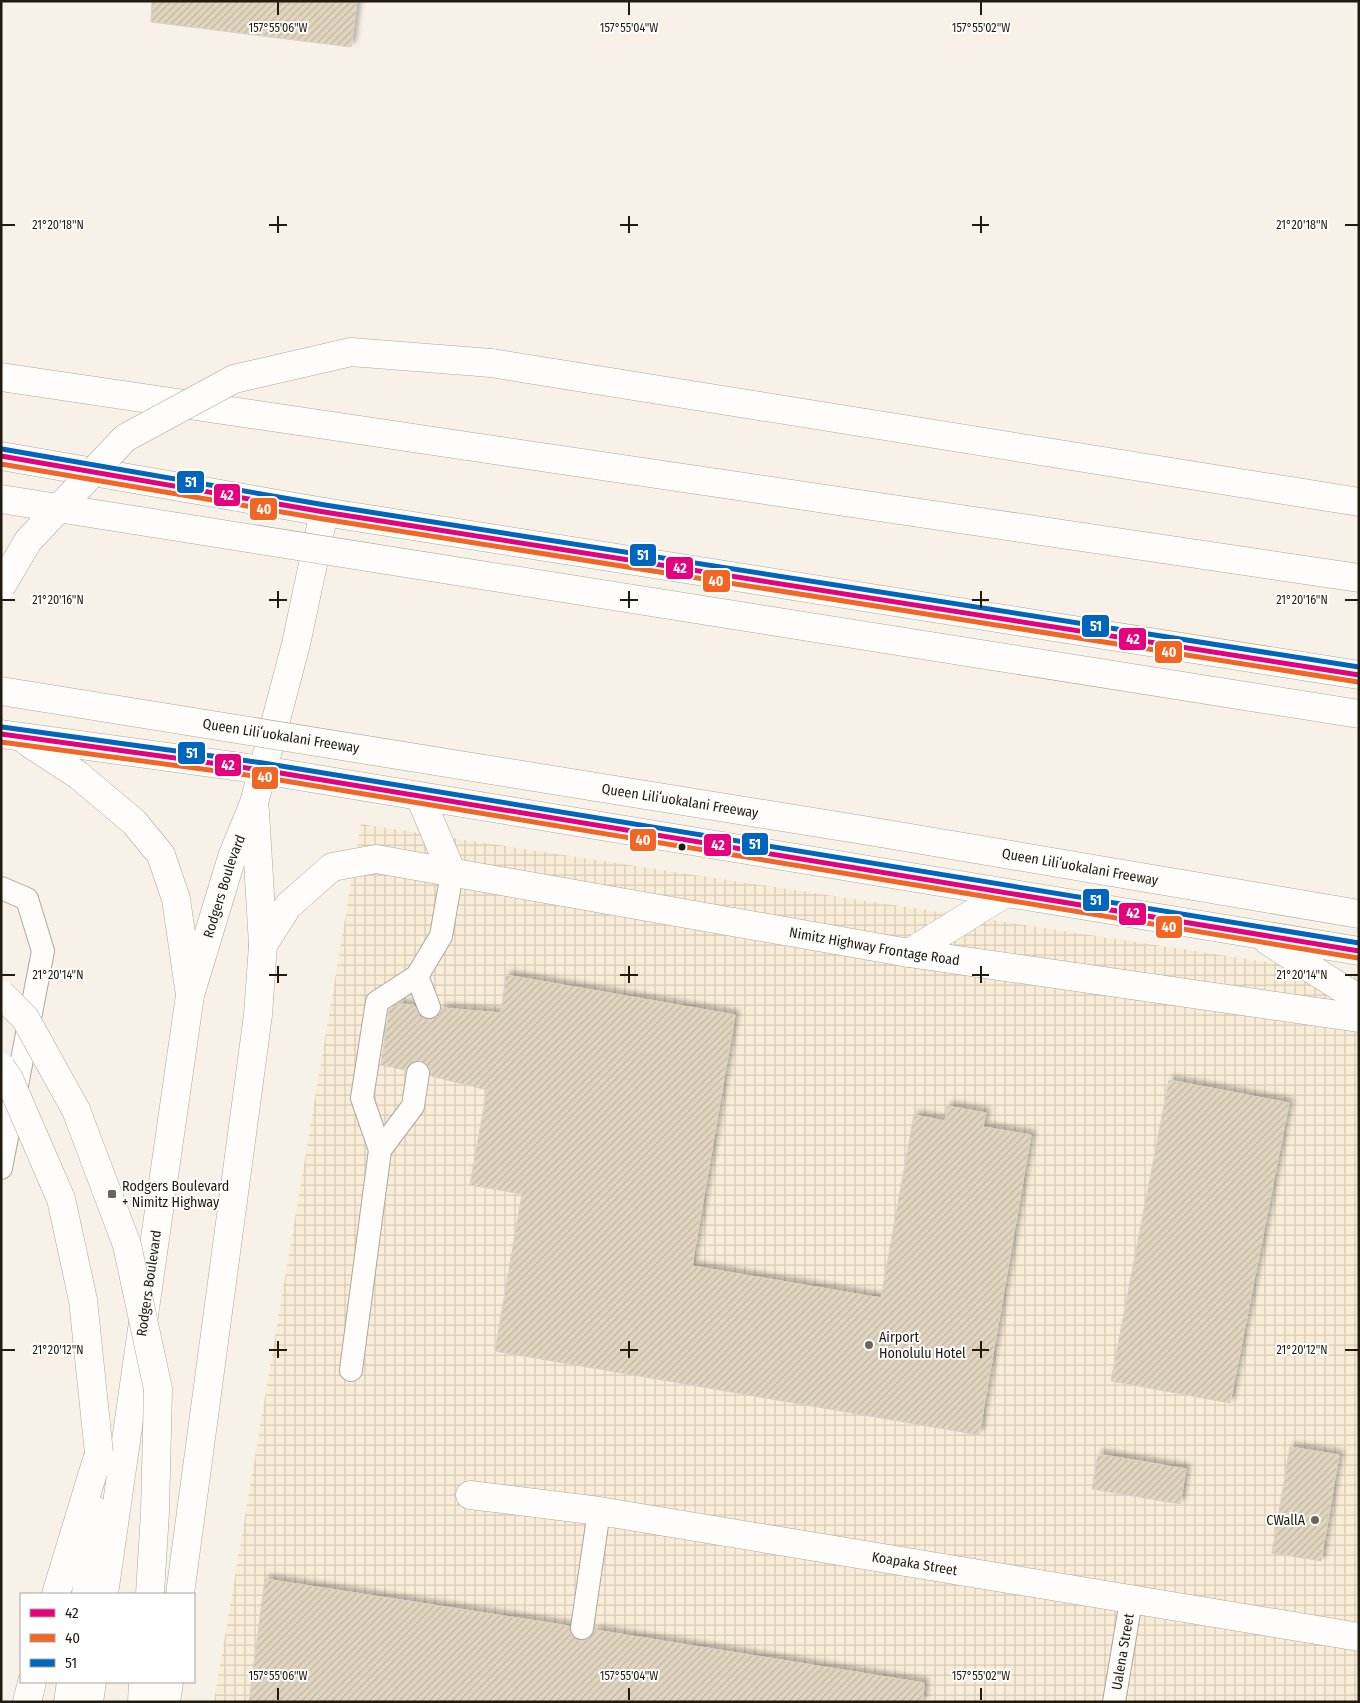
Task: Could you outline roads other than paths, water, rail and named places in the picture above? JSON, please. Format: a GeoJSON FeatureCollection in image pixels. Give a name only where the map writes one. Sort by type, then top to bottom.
{"type":"FeatureCollection","features":[{"type":"Feature","properties":{"kind":"main road"},"geometry":{"type":"LineString","coordinates":[[1,587],[28,542],[125,438],[234,380],[351,352],[490,363],[1359,502]]}},
{"type":"Feature","properties":{"kind":"main road"},"geometry":{"type":"LineString","coordinates":[[1,377],[1359,578]]}},
{"type":"Feature","properties":{"kind":"main road"},"geometry":{"type":"LineString","coordinates":[[1,456],[324,512],[1359,675]]}},
{"type":"Feature","properties":{"kind":"main road"},"geometry":{"type":"LineString","coordinates":[[1,499],[1359,714]]}},
{"type":"Feature","properties":{"kind":"main road","name":"Rodgers Boulevard"},"geometry":{"type":"LineString","coordinates":[[104,1593],[190,995],[232,857],[254,803],[296,644],[324,512]]}},
{"type":"Feature","properties":{"kind":"main road","name":"Queen Liliʻuokalani Freeway"},"geometry":{"type":"LineString","coordinates":[[1,692],[869,831],[1359,914]]}},
{"type":"Feature","properties":{"kind":"main road"},"geometry":{"type":"LineString","coordinates":[[12,737],[262,770],[1004,894],[1359,951]]}},
{"type":"Feature","properties":{"kind":"main road"},"geometry":{"type":"LineString","coordinates":[[12,737],[78,775],[134,822],[161,855],[176,899],[190,995]]}},
{"type":"Feature","properties":{"kind":"main road"},"geometry":{"type":"LineString","coordinates":[[420,797],[452,873]]}},
{"type":"Feature","properties":{"kind":"main road","name":"Rodgers Boulevard"},"geometry":{"type":"LineString","coordinates":[[180,1593],[256,1025],[264,945],[254,803]]}},
{"type":"Feature","properties":{"kind":"main road","name":"Nimitz Highway Frontage Road"},"geometry":{"type":"LineString","coordinates":[[264,945],[288,906],[332,867],[376,859],[909,952],[1359,1018]]}},
{"type":"Feature","properties":{"kind":"main road"},"geometry":{"type":"LineString","coordinates":[[909,952],[1004,894]]}},
{"type":"Feature","properties":{"kind":"main road"},"geometry":{"type":"LineString","coordinates":[[1261,936],[1359,999]]}},
{"type":"Feature","properties":{"kind":"main road"},"geometry":{"type":"LineString","coordinates":[[1,994],[25,1018],[76,1110],[127,1245],[158,1389],[155,1512],[150,1593]]}},
{"type":"Feature","properties":{"kind":"main road"},"geometry":{"type":"LineString","coordinates":[[1,1067],[9,1079],[61,1199],[83,1300],[99,1453],[86,1593]]}},
{"type":"Feature","properties":{"kind":"main road"},"geometry":{"type":"LineString","coordinates":[[56,1593],[99,1453]]}},
{"type":"Feature","properties":{"kind":"main road","name":"Koapaka Street"},"geometry":{"type":"LineString","coordinates":[[470,1495],[599,1512],[1359,1637]]}},
{"type":"Feature","properties":{"kind":"main road"},"geometry":{"type":"LineString","coordinates":[[27,1702],[32,1683]]}},
{"type":"Feature","properties":{"kind":"main road"},"geometry":{"type":"LineString","coordinates":[[68,1702],[71,1683]]}},
{"type":"Feature","properties":{"kind":"main road"},"geometry":{"type":"LineString","coordinates":[[89,1702],[92,1683]]}},
{"type":"Feature","properties":{"kind":"main road"},"geometry":{"type":"LineString","coordinates":[[142,1702],[143,1683]]}},
{"type":"Feature","properties":{"kind":"main road"},"geometry":{"type":"LineString","coordinates":[[166,1702],[169,1683]]}},
{"type":"Feature","properties":{"kind":"lane"},"geometry":{"type":"LineString","coordinates":[[351,1370],[380,1150],[362,1098],[377,1002],[416,976],[441,936],[452,873]]}},
{"type":"Feature","properties":{"kind":"lane"},"geometry":{"type":"LineString","coordinates":[[1,888],[27,899],[43,950],[1,1168]]}},
{"type":"Feature","properties":{"kind":"lane"},"geometry":{"type":"LineString","coordinates":[[416,976],[428,1006]]}},
{"type":"Feature","properties":{"kind":"lane"},"geometry":{"type":"LineString","coordinates":[[380,1150],[413,1106],[418,1073]]}},
{"type":"Feature","properties":{"kind":"lane"},"geometry":{"type":"LineString","coordinates":[[582,1628],[599,1512]]}},
{"type":"Feature","properties":{"kind":"lane","name":"Ualena Street"},"geometry":{"type":"LineString","coordinates":[[1114,1702],[1131,1601]]}},
{"type":"Feature","properties":{"kind":"place","name":"Rodgers Boulevard + Nimitz Highway"},"geometry":{"type":"Point","coordinates":[112,1194]}},
{"type":"Feature","properties":{"kind":"place","name":"Airport Honolulu Hotel"},"geometry":{"type":"Point","coordinates":[869,1345]}},
{"type":"Feature","properties":{"kind":"place","name":"CWallA"},"geometry":{"type":"Point","coordinates":[1315,1520]}}]}
